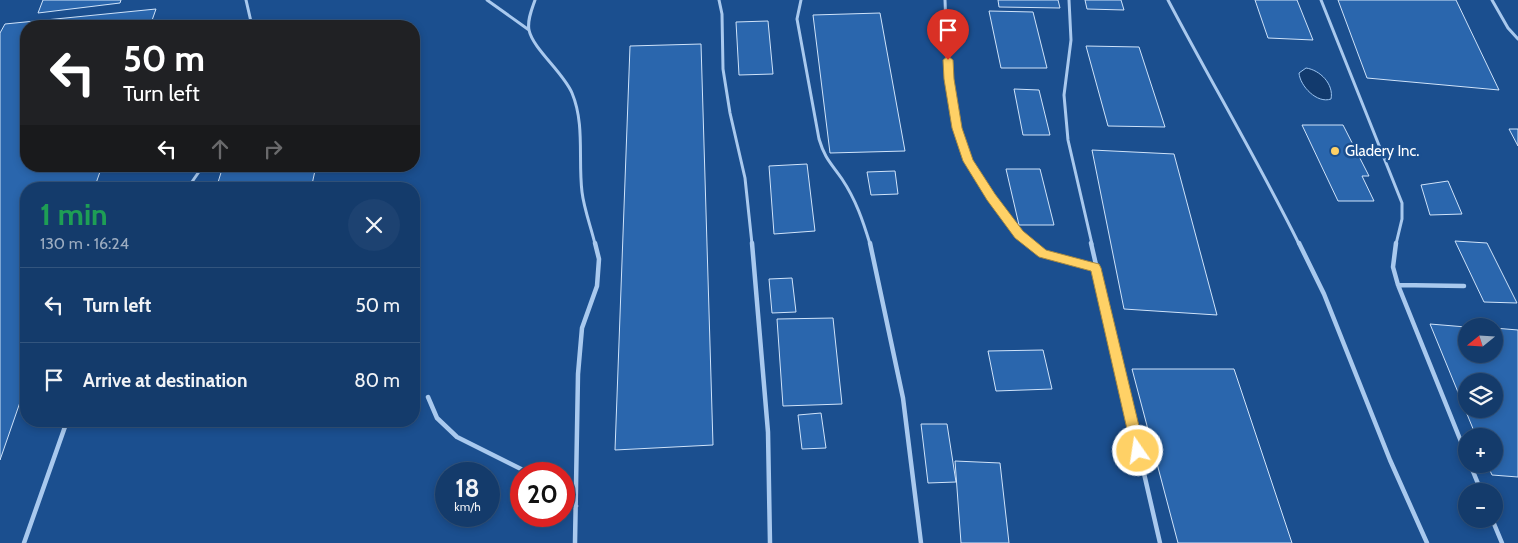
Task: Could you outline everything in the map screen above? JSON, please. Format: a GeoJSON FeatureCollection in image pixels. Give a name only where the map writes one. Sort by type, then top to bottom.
{"type":"FeatureCollection","features":[{"type":"Feature","properties":{"kind":"lane"},"geometry":{"type":"LineString","coordinates":[[246,0],[251,20]]}},
{"type":"Feature","properties":{"kind":"lane"},"geometry":{"type":"LineString","coordinates":[[487,0],[529,30]]}},
{"type":"Feature","properties":{"kind":"lane"},"geometry":{"type":"LineString","coordinates":[[535,0],[529,18],[529,30],[534,42],[571,91],[579,112],[582,193],[599,259],[597,286],[582,328],[578,374],[575,543]]}},
{"type":"Feature","properties":{"kind":"lane"},"geometry":{"type":"LineString","coordinates":[[719,0],[722,14],[722,69],[730,113],[746,178],[768,432],[770,543]]}},
{"type":"Feature","properties":{"kind":"lane"},"geometry":{"type":"LineString","coordinates":[[801,0],[797,19],[819,139],[824,156],[842,179],[861,213],[875,262],[903,398],[921,543]]}},
{"type":"Feature","properties":{"kind":"lane"},"geometry":{"type":"LineString","coordinates":[[945,0],[949,79],[957,128],[968,161],[991,197],[1019,234],[1043,254],[1095,268]]}},
{"type":"Feature","properties":{"kind":"lane"},"geometry":{"type":"LineString","coordinates":[[1069,0],[1071,40],[1064,95],[1068,140],[1095,268],[1160,543]]}},
{"type":"Feature","properties":{"kind":"lane"},"geometry":{"type":"LineString","coordinates":[[1168,0],[1219,96],[1262,169],[1324,294],[1390,460],[1427,543]]}},
{"type":"Feature","properties":{"kind":"lane"},"geometry":{"type":"LineString","coordinates":[[1321,0],[1402,203],[1402,219],[1397,233],[1393,267],[1398,285],[1458,434]]}},
{"type":"Feature","properties":{"kind":"lane"},"geometry":{"type":"LineString","coordinates":[[1492,0],[1508,28],[1518,39]]}},
{"type":"Feature","properties":{"kind":"lane"},"geometry":{"type":"LineString","coordinates":[[1398,285],[1464,286]]}},
{"type":"Feature","properties":{"kind":"lane"},"geometry":{"type":"LineString","coordinates":[[428,397],[436,417],[449,432],[474,447],[510,464]]}},
{"type":"Feature","properties":{"kind":"lane"},"geometry":{"type":"LineString","coordinates":[[24,543],[65,427]]}},
{"type":"Feature","properties":{"kind":"lane"},"geometry":{"type":"LineString","coordinates":[[1496,528],[1502,543]]}},
{"type":"Feature","properties":{"kind":"water"},"geometry":{"type":"Polygon","coordinates":[[[1306,68],[1311,69],[1325,79],[1330,88],[1331,99],[1320,99],[1310,93],[1302,83],[1299,73],[1306,68]]]}},
{"type":"Feature","properties":{"kind":"building"},"geometry":{"type":"Polygon","coordinates":[[[43,0],[121,0],[120,3],[38,13],[43,0]]]}},
{"type":"Feature","properties":{"kind":"building"},"geometry":{"type":"Polygon","coordinates":[[[998,0],[1058,0],[1060,8],[999,7],[998,0]]]}},
{"type":"Feature","properties":{"kind":"building"},"geometry":{"type":"Polygon","coordinates":[[[1085,0],[1121,0],[1124,10],[1087,9],[1085,0]]]}},
{"type":"Feature","properties":{"kind":"building"},"geometry":{"type":"Polygon","coordinates":[[[1255,0],[1297,0],[1313,40],[1268,38],[1255,0]]]}},
{"type":"Feature","properties":{"kind":"building"},"geometry":{"type":"Polygon","coordinates":[[[1338,0],[1456,0],[1499,90],[1367,78],[1338,0]]]}},
{"type":"Feature","properties":{"kind":"building"},"geometry":{"type":"Polygon","coordinates":[[[156,9],[152,20],[45,20],[156,9]]]}},
{"type":"Feature","properties":{"kind":"building"},"geometry":{"type":"Polygon","coordinates":[[[989,11],[1033,12],[1047,68],[1001,68],[989,11]]]}},
{"type":"Feature","properties":{"kind":"building"},"geometry":{"type":"Polygon","coordinates":[[[880,13],[905,151],[830,153],[813,15],[880,13]]]}},
{"type":"Feature","properties":{"kind":"building"},"geometry":{"type":"Polygon","coordinates":[[[768,21],[773,74],[739,75],[736,22],[768,21]]]}},
{"type":"Feature","properties":{"kind":"building"},"geometry":{"type":"Polygon","coordinates":[[[20,23],[20,172],[100,172],[96,182],[20,182],[20,402],[0,460],[0,33],[5,24],[20,23]]]}},
{"type":"Feature","properties":{"kind":"building"},"geometry":{"type":"Polygon","coordinates":[[[701,44],[713,445],[615,450],[630,46],[701,44]]]}},
{"type":"Feature","properties":{"kind":"building"},"geometry":{"type":"Polygon","coordinates":[[[1086,46],[1139,47],[1165,127],[1108,126],[1086,46]]]}},
{"type":"Feature","properties":{"kind":"building"},"geometry":{"type":"Polygon","coordinates":[[[1014,89],[1039,90],[1050,135],[1023,135],[1014,89]]]}},
{"type":"Feature","properties":{"kind":"building","name":"Gladery Inc."},"geometry":{"type":"Polygon","coordinates":[[[1302,125],[1343,125],[1369,176],[1362,176],[1374,201],[1338,201],[1302,125]]]}},
{"type":"Feature","properties":{"kind":"building"},"geometry":{"type":"Polygon","coordinates":[[[1509,129],[1518,129],[1518,146],[1509,129]]]}},
{"type":"Feature","properties":{"kind":"building"},"geometry":{"type":"Polygon","coordinates":[[[1092,150],[1174,154],[1217,315],[1124,309],[1092,150]]]}},
{"type":"Feature","properties":{"kind":"building"},"geometry":{"type":"Polygon","coordinates":[[[807,164],[815,231],[774,234],[769,166],[807,164]]]}},
{"type":"Feature","properties":{"kind":"building"},"geometry":{"type":"Polygon","coordinates":[[[1006,169],[1040,169],[1054,225],[1019,225],[1006,169]]]}},
{"type":"Feature","properties":{"kind":"building"},"geometry":{"type":"Polygon","coordinates":[[[895,171],[898,194],[871,195],[867,172],[895,171]]]}},
{"type":"Feature","properties":{"kind":"building"},"geometry":{"type":"Polygon","coordinates":[[[221,172],[315,172],[313,182],[218,182],[221,172]]]}},
{"type":"Feature","properties":{"kind":"building"},"geometry":{"type":"Polygon","coordinates":[[[1448,181],[1462,214],[1430,215],[1421,185],[1448,181]]]}},
{"type":"Feature","properties":{"kind":"building"},"geometry":{"type":"Polygon","coordinates":[[[1455,241],[1487,243],[1517,303],[1484,302],[1455,241]]]}},
{"type":"Feature","properties":{"kind":"building"},"geometry":{"type":"Polygon","coordinates":[[[792,278],[796,312],[772,313],[769,279],[792,278]]]}},
{"type":"Feature","properties":{"kind":"building"},"geometry":{"type":"Polygon","coordinates":[[[833,318],[842,404],[783,406],[777,319],[833,318]]]}},
{"type":"Feature","properties":{"kind":"building"},"geometry":{"type":"Polygon","coordinates":[[[1430,324],[1458,326],[1458,363],[1503,363],[1503,329],[1518,330],[1518,477],[1492,475],[1491,473],[1503,473],[1503,428],[1473,428],[1469,418],[1503,418],[1503,373],[1458,373],[1458,392],[1430,324]]]}},
{"type":"Feature","properties":{"kind":"building"},"geometry":{"type":"Polygon","coordinates":[[[1043,350],[1052,389],[996,391],[988,351],[1043,350]]]}},
{"type":"Feature","properties":{"kind":"building"},"geometry":{"type":"Polygon","coordinates":[[[1132,369],[1234,369],[1292,543],[1178,543],[1132,369]]]}},
{"type":"Feature","properties":{"kind":"building"},"geometry":{"type":"Polygon","coordinates":[[[821,413],[826,448],[802,449],[798,415],[821,413]]]}},
{"type":"Feature","properties":{"kind":"building"},"geometry":{"type":"Polygon","coordinates":[[[921,424],[947,424],[956,482],[928,483],[921,424]]]}},
{"type":"Feature","properties":{"kind":"building"},"geometry":{"type":"Polygon","coordinates":[[[955,461],[1000,463],[1009,543],[961,543],[955,461]]]}},
{"type":"Feature","properties":{"kind":"place","name":"Gladery Inc."},"geometry":{"type":"Point","coordinates":[1335,151]}},
{"type":"Feature","properties":{"kind":"route"},"geometry":{"type":"LineString","coordinates":[[948,60],[949,79],[957,128],[968,161],[991,197],[1019,234],[1043,254],[1095,268],[1138,451]]}}]}
